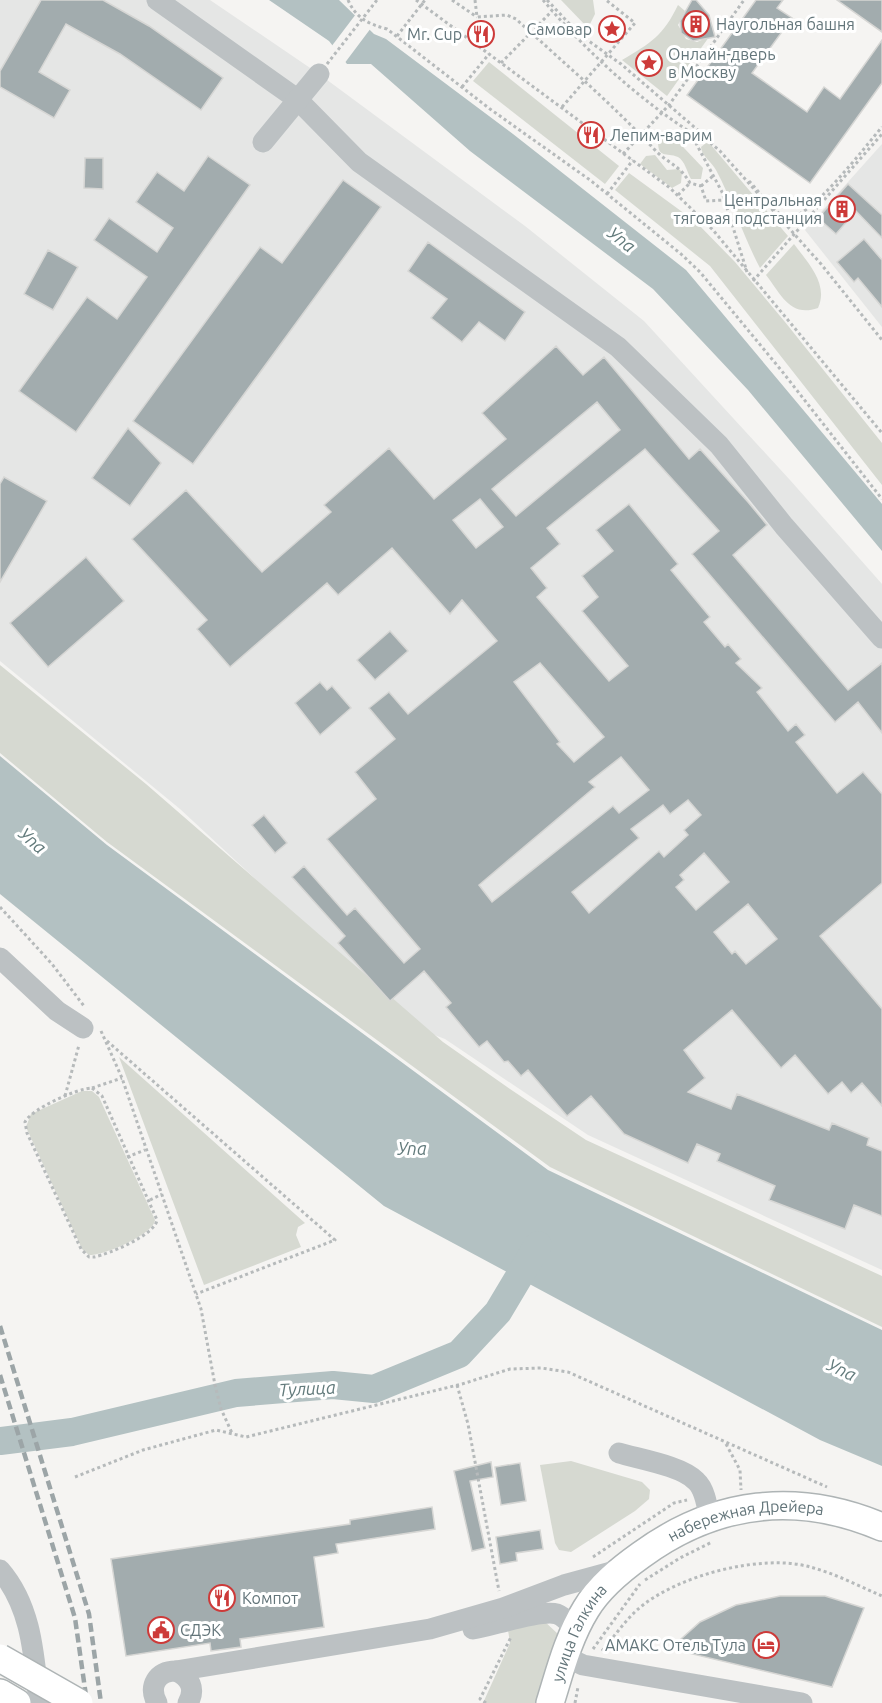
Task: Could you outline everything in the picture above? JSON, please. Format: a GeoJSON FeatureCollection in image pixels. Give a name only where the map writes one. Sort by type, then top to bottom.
{"type":"FeatureCollection","features":[{"type":"Feature","properties":{"kind":"main road","name":"набережная Дрейера"},"geometry":{"type":"LineString","coordinates":[[619,1570],[658,1542],[711,1517],[739,1499],[821,1509],[859,1517],[882,1527]]}},
{"type":"Feature","properties":{"kind":"main road","name":"улица Галкина"},"geometry":{"type":"LineString","coordinates":[[550,1703],[573,1660],[575,1629],[586,1608],[619,1570]]}},
{"type":"Feature","properties":{"kind":"main road"},"geometry":{"type":"LineString","coordinates":[[0,1658],[79,1703]]}},
{"type":"Feature","properties":{"kind":"main road"},"geometry":{"type":"LineString","coordinates":[[0,1693],[17,1703]]}},
{"type":"Feature","properties":{"kind":"street"},"geometry":{"type":"LineString","coordinates":[[157,0],[297,99],[359,162],[618,346],[719,445],[784,526],[882,638]]}},
{"type":"Feature","properties":{"kind":"street"},"geometry":{"type":"LineString","coordinates":[[264,142],[323,69]]}},
{"type":"Feature","properties":{"kind":"street"},"geometry":{"type":"LineString","coordinates":[[0,958],[57,1011],[88,1023]]}},
{"type":"Feature","properties":{"kind":"street"},"geometry":{"type":"LineString","coordinates":[[619,1453],[682,1472],[697,1481],[711,1517]]}},
{"type":"Feature","properties":{"kind":"street"},"geometry":{"type":"LineString","coordinates":[[0,1570],[13,1586],[31,1634],[39,1703]]}},
{"type":"Feature","properties":{"kind":"street"},"geometry":{"type":"LineString","coordinates":[[157,1703],[153,1696],[153,1684],[162,1673],[430,1629],[468,1630],[513,1613],[564,1585],[619,1570]]}},
{"type":"Feature","properties":{"kind":"street"},"geometry":{"type":"LineString","coordinates":[[513,1613],[555,1613],[566,1619],[575,1629]]}},
{"type":"Feature","properties":{"kind":"street"},"geometry":{"type":"LineString","coordinates":[[573,1660],[802,1703]]}},
{"type":"Feature","properties":{"kind":"street"},"geometry":{"type":"LineString","coordinates":[[176,1671],[189,1680],[192,1689],[188,1703]]}},
{"type":"Feature","properties":{"kind":"path"},"geometry":{"type":"LineString","coordinates":[[348,0],[354,13],[369,25],[387,29],[397,36],[607,194],[700,272],[882,499]]}},
{"type":"Feature","properties":{"kind":"path"},"geometry":{"type":"LineString","coordinates":[[323,69],[377,0]]}},
{"type":"Feature","properties":{"kind":"path"},"geometry":{"type":"LineString","coordinates":[[416,0],[678,195],[713,230],[882,433]]}},
{"type":"Feature","properties":{"kind":"path"},"geometry":{"type":"LineString","coordinates":[[397,36],[425,0]]}},
{"type":"Feature","properties":{"kind":"path"},"geometry":{"type":"LineString","coordinates":[[452,0],[477,17],[507,15],[531,33],[584,81],[642,134],[669,163],[682,168],[690,183],[701,186]]}},
{"type":"Feature","properties":{"kind":"path"},"geometry":{"type":"LineString","coordinates":[[475,0],[477,17]]}},
{"type":"Feature","properties":{"kind":"path"},"geometry":{"type":"LineString","coordinates":[[545,0],[552,11],[600,62],[662,113],[690,132],[700,134],[720,151],[821,264],[882,340]]}},
{"type":"Feature","properties":{"kind":"path"},"geometry":{"type":"LineString","coordinates":[[545,0],[579,34],[607,54],[721,150],[778,213],[790,218],[799,216],[819,199],[882,127]]}},
{"type":"Feature","properties":{"kind":"path"},"geometry":{"type":"LineString","coordinates":[[562,107],[635,23],[606,0]]}},
{"type":"Feature","properties":{"kind":"path"},"geometry":{"type":"LineString","coordinates":[[623,154],[669,105],[744,0]]}},
{"type":"Feature","properties":{"kind":"path"},"geometry":{"type":"LineString","coordinates":[[501,63],[552,11]]}},
{"type":"Feature","properties":{"kind":"path"},"geometry":{"type":"LineString","coordinates":[[462,87],[489,54]]}},
{"type":"Feature","properties":{"kind":"path"},"geometry":{"type":"LineString","coordinates":[[690,132],[724,200],[748,274]]}},
{"type":"Feature","properties":{"kind":"path"},"geometry":{"type":"LineString","coordinates":[[753,280],[882,134]]}},
{"type":"Feature","properties":{"kind":"path"},"geometry":{"type":"LineString","coordinates":[[607,194],[633,160]]}},
{"type":"Feature","properties":{"kind":"path"},"geometry":{"type":"LineString","coordinates":[[701,186],[713,176]]}},
{"type":"Feature","properties":{"kind":"path"},"geometry":{"type":"LineString","coordinates":[[678,195],[690,183]]}},
{"type":"Feature","properties":{"kind":"path"},"geometry":{"type":"LineString","coordinates":[[701,186],[706,201],[724,200]]}},
{"type":"Feature","properties":{"kind":"path"},"geometry":{"type":"LineString","coordinates":[[0,907],[52,964],[88,1023],[334,1240],[196,1294]]}},
{"type":"Feature","properties":{"kind":"path"},"geometry":{"type":"LineString","coordinates":[[65,1097],[88,1023]]}},
{"type":"Feature","properties":{"kind":"path"},"geometry":{"type":"LineString","coordinates":[[105,1039],[122,1078],[196,1294],[221,1409],[232,1433]]}},
{"type":"Feature","properties":{"kind":"path"},"geometry":{"type":"LineString","coordinates":[[92,1088],[102,1096],[157,1220],[153,1230],[100,1256],[89,1257],[81,1249],[27,1133],[25,1122],[31,1114],[81,1089],[92,1088],[122,1078]]}},
{"type":"Feature","properties":{"kind":"path"},"geometry":{"type":"LineString","coordinates":[[129,1157],[146,1150]]}},
{"type":"Feature","properties":{"kind":"path"},"geometry":{"type":"LineString","coordinates":[[150,1200],[162,1194]]}},
{"type":"Feature","properties":{"kind":"path"},"geometry":{"type":"LineString","coordinates":[[75,1477],[142,1450],[216,1430],[246,1437],[510,1369],[541,1368],[568,1372],[833,1490]]}},
{"type":"Feature","properties":{"kind":"path"},"geometry":{"type":"LineString","coordinates":[[457,1384],[468,1424],[501,1600],[509,1599],[516,1625],[480,1699],[486,1703]]}},
{"type":"Feature","properties":{"kind":"path"},"geometry":{"type":"LineString","coordinates":[[575,1703],[573,1660],[639,1584],[680,1558],[711,1517],[739,1499],[740,1470],[726,1444]]}},
{"type":"Feature","properties":{"kind":"path"},"geometry":{"type":"LineString","coordinates":[[591,1559],[674,1503],[711,1517]]}},
{"type":"Feature","properties":{"kind":"path"},"geometry":{"type":"LineString","coordinates":[[573,1660],[602,1651],[637,1610],[659,1595],[705,1575],[774,1562],[810,1566],[882,1596]]}},
{"type":"Feature","properties":{"kind":"shaded area"},"geometry":{"type":"Polygon","coordinates":[[[0,0],[210,0],[319,74],[525,226],[644,321],[882,584],[882,1270],[588,1135],[445,1039],[416,1028],[180,809],[0,661],[0,0]]]}},
{"type":"Feature","properties":{"kind":"shaded area"},"geometry":{"type":"Polygon","coordinates":[[[561,0],[593,0],[595,14],[588,28],[561,0]]]}},
{"type":"Feature","properties":{"kind":"shaded area"},"geometry":{"type":"Polygon","coordinates":[[[678,5],[685,11],[678,25],[686,39],[697,42],[709,37],[667,96],[622,60],[655,38],[667,24],[678,5]]]}},
{"type":"Feature","properties":{"kind":"shaded area"},"geometry":{"type":"Polygon","coordinates":[[[489,62],[619,166],[605,184],[473,81],[489,62]]]}},
{"type":"Feature","properties":{"kind":"shaded area"},"geometry":{"type":"Polygon","coordinates":[[[666,129],[703,168],[701,179],[691,179],[678,157],[661,153],[658,141],[666,129]]]}},
{"type":"Feature","properties":{"kind":"shaded area"},"geometry":{"type":"Polygon","coordinates":[[[706,143],[711,145],[788,236],[760,268],[722,182],[702,151],[701,147],[706,143]]]}},
{"type":"Feature","properties":{"kind":"shaded area"},"geometry":{"type":"Polygon","coordinates":[[[882,144],[882,327],[805,230],[882,144]]]}},
{"type":"Feature","properties":{"kind":"shaded area"},"geometry":{"type":"Polygon","coordinates":[[[655,155],[667,170],[679,169],[682,172],[681,183],[672,188],[640,164],[646,156],[655,155]]]}},
{"type":"Feature","properties":{"kind":"shaded area"},"geometry":{"type":"Polygon","coordinates":[[[629,173],[696,222],[735,262],[785,322],[882,443],[882,485],[710,266],[615,190],[629,173]]]}},
{"type":"Feature","properties":{"kind":"shaded area"},"geometry":{"type":"Polygon","coordinates":[[[794,244],[811,266],[819,282],[821,299],[818,308],[800,310],[793,307],[766,275],[794,244]]]}},
{"type":"Feature","properties":{"kind":"shaded area"},"geometry":{"type":"Polygon","coordinates":[[[0,665],[146,784],[443,1042],[510,1089],[586,1140],[882,1276],[882,1327],[550,1167],[107,842],[0,753],[0,665]]]}},
{"type":"Feature","properties":{"kind":"shaded area"},"geometry":{"type":"Polygon","coordinates":[[[119,1057],[305,1223],[298,1227],[296,1235],[301,1247],[204,1285],[119,1057]]]}},
{"type":"Feature","properties":{"kind":"shaded area"},"geometry":{"type":"Polygon","coordinates":[[[82,1091],[92,1091],[99,1097],[155,1220],[146,1232],[127,1243],[105,1252],[89,1255],[82,1249],[26,1127],[31,1114],[82,1091]]]}},
{"type":"Feature","properties":{"kind":"shaded area"},"geometry":{"type":"Polygon","coordinates":[[[571,1461],[642,1482],[650,1490],[649,1499],[635,1511],[571,1552],[559,1550],[555,1543],[540,1465],[571,1461]]]}},
{"type":"Feature","properties":{"kind":"shaded area"},"geometry":{"type":"Polygon","coordinates":[[[543,1620],[558,1634],[537,1703],[483,1703],[510,1643],[508,1630],[543,1620]]]}},
{"type":"Feature","properties":{"kind":"water","name":"Упа"},"geometry":{"type":"Polygon","coordinates":[[[269,0],[339,0],[374,34],[386,39],[513,134],[686,270],[882,504],[882,551],[748,390],[653,289],[470,151],[371,64],[347,64],[329,41],[269,0]]]}},
{"type":"Feature","properties":{"kind":"water","name":"Упа"},"geometry":{"type":"Polygon","coordinates":[[[0,756],[107,845],[548,1170],[882,1330],[882,1466],[820,1440],[384,1206],[0,894],[0,756]]]}},
{"type":"Feature","properties":{"kind":"pier"},"geometry":{"type":"Polygon","coordinates":[[[356,14],[371,28],[344,64],[331,47],[356,14]]]}},
{"type":"Feature","properties":{"kind":"building"},"geometry":{"type":"Polygon","coordinates":[[[41,0],[103,0],[149,26],[223,78],[201,110],[120,54],[66,24],[39,72],[70,90],[54,118],[0,87],[0,71],[41,0]]]}},
{"type":"Feature","properties":{"kind":"building","name":"Наугольная башня"},"geometry":{"type":"Polygon","coordinates":[[[692,0],[696,0],[709,15],[715,37],[693,41],[681,33],[680,21],[692,0]]]}},
{"type":"Feature","properties":{"kind":"building"},"geometry":{"type":"Polygon","coordinates":[[[756,0],[783,0],[777,8],[792,18],[752,73],[807,112],[824,87],[840,99],[882,40],[882,83],[810,183],[687,95],[756,0]]]}},
{"type":"Feature","properties":{"kind":"building"},"geometry":{"type":"Polygon","coordinates":[[[837,0],[882,0],[882,32],[837,0]]]}},
{"type":"Feature","properties":{"kind":"building"},"geometry":{"type":"Polygon","coordinates":[[[208,156],[250,185],[76,432],[19,391],[87,297],[117,319],[147,277],[94,240],[109,218],[157,252],[173,228],[136,202],[157,172],[184,191],[208,156]]]}},
{"type":"Feature","properties":{"kind":"building"},"geometry":{"type":"Polygon","coordinates":[[[85,158],[103,158],[103,189],[84,188],[85,158]]]}},
{"type":"Feature","properties":{"kind":"building"},"geometry":{"type":"Polygon","coordinates":[[[343,180],[381,207],[193,464],[133,421],[260,247],[282,263],[343,180]]]}},
{"type":"Feature","properties":{"kind":"building","name":"Центральная тяговая подстанция"},"geometry":{"type":"Polygon","coordinates":[[[848,184],[882,215],[882,238],[856,211],[836,234],[818,218],[848,184]]]}},
{"type":"Feature","properties":{"kind":"building"},"geometry":{"type":"Polygon","coordinates":[[[864,239],[882,260],[882,307],[858,278],[854,282],[837,262],[864,239]]]}},
{"type":"Feature","properties":{"kind":"building"},"geometry":{"type":"Polygon","coordinates":[[[428,242],[525,312],[505,341],[479,322],[462,342],[431,318],[447,299],[408,271],[428,242]]]}},
{"type":"Feature","properties":{"kind":"building"},"geometry":{"type":"Polygon","coordinates":[[[48,250],[78,267],[53,310],[24,294],[48,250]]]}},
{"type":"Feature","properties":{"kind":"building"},"geometry":{"type":"Polygon","coordinates":[[[556,346],[583,375],[604,357],[689,459],[700,449],[767,525],[733,555],[848,690],[882,663],[882,733],[858,702],[835,722],[692,554],[719,531],[645,449],[547,528],[560,544],[531,568],[547,588],[537,597],[609,681],[628,666],[582,611],[598,597],[582,576],[613,551],[596,530],[629,504],[678,564],[671,570],[710,617],[704,622],[725,647],[728,644],[741,659],[736,663],[762,688],[757,692],[788,731],[796,724],[805,735],[796,742],[837,793],[863,772],[882,794],[882,883],[820,936],[882,1009],[882,1106],[862,1083],[851,1093],[842,1082],[828,1094],[795,1055],[781,1068],[732,1010],[684,1050],[705,1078],[688,1092],[731,1109],[737,1094],[829,1130],[832,1123],[869,1138],[867,1145],[882,1151],[882,1216],[854,1205],[845,1229],[769,1200],[775,1186],[717,1161],[720,1154],[697,1144],[688,1163],[624,1134],[591,1096],[567,1116],[528,1070],[521,1076],[508,1061],[504,1062],[487,1041],[479,1047],[446,1007],[451,1003],[424,971],[390,1001],[338,943],[345,936],[292,877],[304,866],[347,915],[355,908],[404,963],[420,949],[327,839],[376,799],[355,772],[395,739],[369,708],[389,692],[408,714],[497,641],[462,600],[450,614],[392,548],[338,595],[327,583],[230,667],[197,629],[207,620],[132,539],[186,490],[262,572],[331,512],[324,505],[389,448],[434,499],[506,439],[482,413],[556,346]],[[597,402],[492,489],[516,516],[620,430],[597,402]],[[480,499],[453,520],[476,548],[503,527],[480,499]],[[540,663],[514,682],[560,742],[557,744],[574,762],[604,737],[540,663]],[[621,757],[589,782],[595,787],[479,885],[492,902],[613,806],[619,813],[649,790],[621,757]],[[688,800],[670,814],[663,805],[631,829],[639,838],[572,892],[589,913],[659,851],[664,857],[688,835],[684,830],[701,815],[688,800]],[[704,853],[680,875],[684,880],[676,887],[696,910],[729,882],[704,853]],[[748,904],[714,932],[732,954],[735,951],[746,964],[777,939],[748,904]]]}},
{"type":"Feature","properties":{"kind":"building"},"geometry":{"type":"Polygon","coordinates":[[[128,428],[161,463],[130,506],[92,478],[128,428]]]}},
{"type":"Feature","properties":{"kind":"building"},"geometry":{"type":"Polygon","coordinates":[[[4,477],[47,501],[0,582],[0,484],[4,477]]]}},
{"type":"Feature","properties":{"kind":"building"},"geometry":{"type":"Polygon","coordinates":[[[86,557],[124,601],[48,667],[10,623],[86,557]]]}},
{"type":"Feature","properties":{"kind":"building"},"geometry":{"type":"Polygon","coordinates":[[[390,631],[408,651],[375,680],[357,660],[390,631]]]}},
{"type":"Feature","properties":{"kind":"building"},"geometry":{"type":"Polygon","coordinates":[[[320,682],[327,690],[332,686],[351,708],[320,735],[295,703],[320,682]]]}},
{"type":"Feature","properties":{"kind":"building"},"geometry":{"type":"Polygon","coordinates":[[[264,815],[287,843],[275,853],[252,825],[264,815]]]}},
{"type":"Feature","properties":{"kind":"building"},"geometry":{"type":"Polygon","coordinates":[[[491,1462],[493,1477],[470,1481],[485,1548],[472,1551],[454,1471],[491,1462]]]}},
{"type":"Feature","properties":{"kind":"building"},"geometry":{"type":"Polygon","coordinates":[[[520,1463],[526,1501],[501,1505],[495,1467],[520,1463]]]}},
{"type":"Feature","properties":{"kind":"building"},"geometry":{"type":"Polygon","coordinates":[[[432,1507],[435,1529],[336,1544],[338,1553],[314,1557],[324,1627],[240,1639],[241,1647],[211,1651],[210,1643],[126,1656],[111,1559],[350,1524],[350,1520],[432,1507]]]}},
{"type":"Feature","properties":{"kind":"building"},"geometry":{"type":"Polygon","coordinates":[[[540,1530],[543,1549],[516,1553],[517,1561],[500,1564],[496,1537],[540,1530]]]}},
{"type":"Feature","properties":{"kind":"building","name":"АМАКС Отель Тула"},"geometry":{"type":"Polygon","coordinates":[[[780,1596],[825,1596],[864,1608],[832,1687],[684,1652],[681,1639],[700,1622],[736,1605],[780,1596]]]}},
{"type":"Feature","properties":{"kind":"waterway","name":"Тулица"},"geometry":{"type":"LineString","coordinates":[[0,1441],[72,1432],[236,1393],[333,1385],[374,1389],[459,1354],[498,1312],[538,1245]]}},
{"type":"Feature","properties":{"kind":"tram line"},"geometry":{"type":"LineString","coordinates":[[0,1669],[60,1703]]}},
{"type":"Feature","properties":{"kind":"railway"},"geometry":{"type":"LineString","coordinates":[[0,1326],[89,1614],[101,1703]]}},
{"type":"Feature","properties":{"kind":"railway"},"geometry":{"type":"LineString","coordinates":[[0,1375],[75,1618],[87,1703]]}},
{"type":"Feature","properties":{"kind":"place","name":"Наугольная башня"},"geometry":{"type":"Point","coordinates":[696,24]}},
{"type":"Feature","properties":{"kind":"place","name":"Самовар"},"geometry":{"type":"Point","coordinates":[612,29]}},
{"type":"Feature","properties":{"kind":"place","name":"Mr. Cup"},"geometry":{"type":"Point","coordinates":[481,34]}},
{"type":"Feature","properties":{"kind":"place","name":"Онлайн-дверь в Москву"},"geometry":{"type":"Point","coordinates":[649,63]}},
{"type":"Feature","properties":{"kind":"place","name":"Лепим-варим"},"geometry":{"type":"Point","coordinates":[591,135]}},
{"type":"Feature","properties":{"kind":"place","name":"Центральная тяговая подстанция"},"geometry":{"type":"Point","coordinates":[842,209]}},
{"type":"Feature","properties":{"kind":"place","name":"Компот"},"geometry":{"type":"Point","coordinates":[222,1598]}},
{"type":"Feature","properties":{"kind":"place","name":"СДЭК"},"geometry":{"type":"Point","coordinates":[161,1630]}},
{"type":"Feature","properties":{"kind":"place","name":"АМАКС Отель Тула"},"geometry":{"type":"Point","coordinates":[766,1645]}}]}
